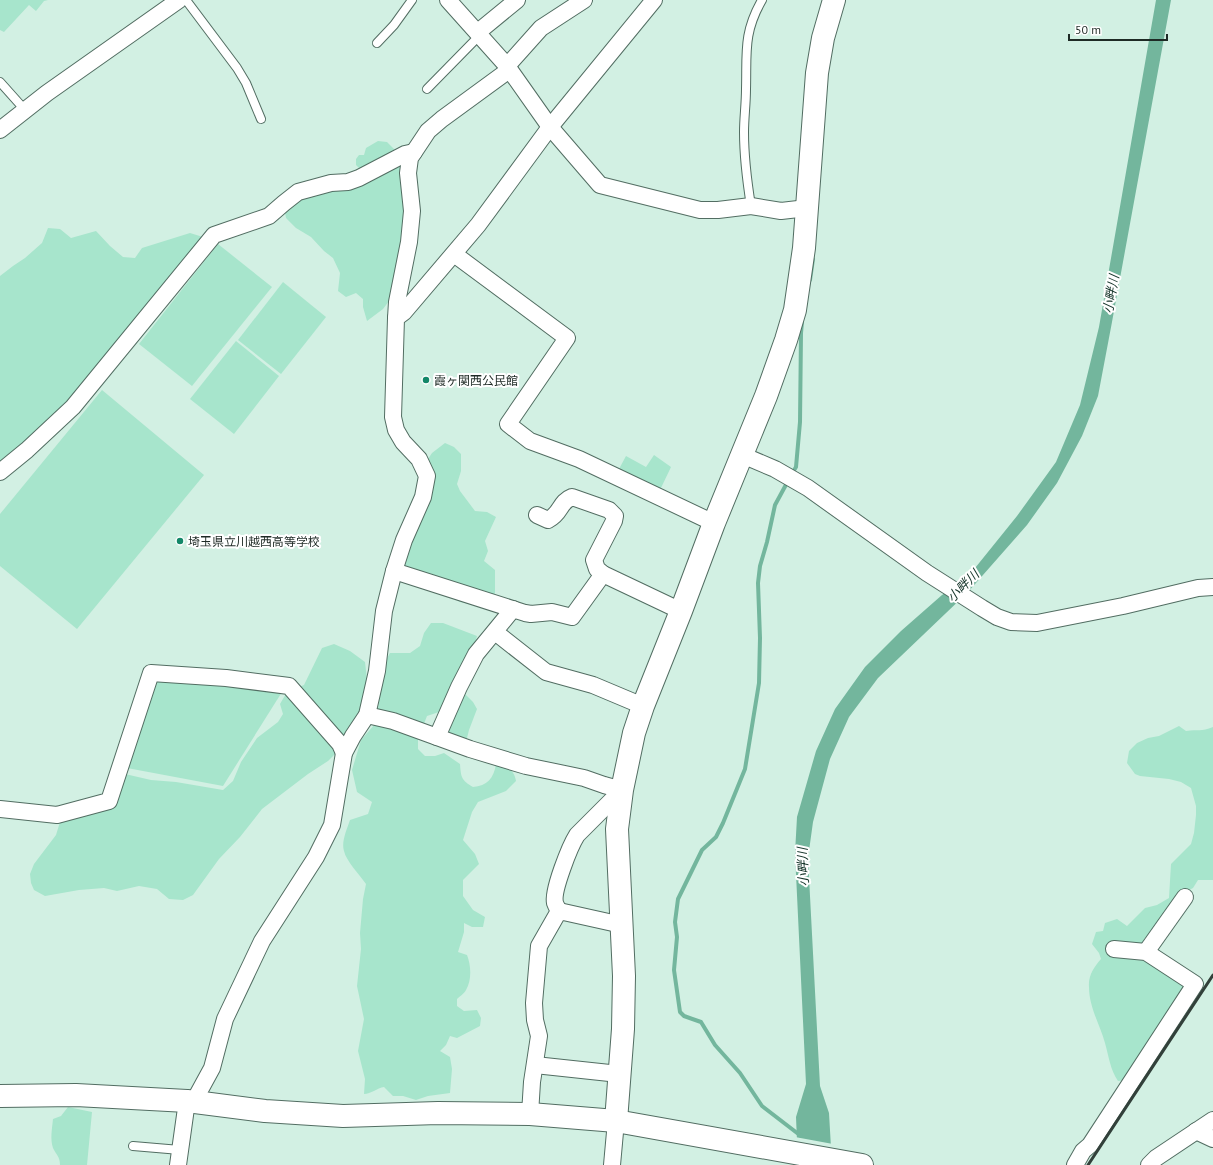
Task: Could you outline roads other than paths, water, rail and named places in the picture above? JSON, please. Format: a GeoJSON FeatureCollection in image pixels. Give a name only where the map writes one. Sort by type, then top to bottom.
{"type":"FeatureCollection","features":[{"type":"Feature","properties":{"kind":"street"},"geometry":{"type":"LineString","coordinates":[[0,130],[159,5],[179,0]]}},
{"type":"Feature","properties":{"kind":"street"},"geometry":{"type":"LineString","coordinates":[[448,0],[508,68],[550,127],[600,185],[700,210],[718,210],[751,206],[781,211],[807,208]]}},
{"type":"Feature","properties":{"kind":"street"},"geometry":{"type":"LineString","coordinates":[[479,34],[517,0]]}},
{"type":"Feature","properties":{"kind":"street"},"geometry":{"type":"LineString","coordinates":[[396,318],[404,312],[494,205],[550,127],[654,0]]}},
{"type":"Feature","properties":{"kind":"street"},"geometry":{"type":"LineString","coordinates":[[612,1165],[623,1029],[624,976],[617,829],[622,790],[634,733],[643,706],[714,523],[766,396],[795,310],[804,248],[818,73],[823,38],[834,0]]}},
{"type":"Feature","properties":{"kind":"street"},"geometry":{"type":"LineString","coordinates":[[179,1158],[190,1101],[212,1068],[225,1019],[262,941],[316,857],[332,826],[344,753],[367,715],[377,671],[384,611],[394,571],[404,540],[423,497],[427,476],[419,459],[403,442],[396,430],[393,417],[397,302],[412,211],[408,167],[410,158],[428,131],[508,68],[541,28],[576,2]]}},
{"type":"Feature","properties":{"kind":"street"},"geometry":{"type":"LineString","coordinates":[[0,472],[27,450],[73,407],[214,235],[269,216],[298,192],[331,183],[348,182],[359,178],[405,154],[414,152]]}},
{"type":"Feature","properties":{"kind":"street"},"geometry":{"type":"LineString","coordinates":[[454,254],[567,338],[508,424],[530,441],[579,459],[714,523]]}},
{"type":"Feature","properties":{"kind":"street"},"geometry":{"type":"LineString","coordinates":[[742,455],[775,469],[808,488],[927,573],[997,617],[1011,622],[1037,624],[1123,606],[1198,588],[1213,587]]}},
{"type":"Feature","properties":{"kind":"street"},"geometry":{"type":"LineString","coordinates":[[537,515],[548,520],[555,516],[564,501],[572,497],[597,505],[614,513],[614,521],[594,560],[597,569],[603,574],[681,611]]}},
{"type":"Feature","properties":{"kind":"street"},"geometry":{"type":"LineString","coordinates":[[394,571],[530,614],[552,612],[572,617],[603,574]]}},
{"type":"Feature","properties":{"kind":"street"},"geometry":{"type":"LineString","coordinates":[[437,737],[459,687],[476,654],[513,609]]}},
{"type":"Feature","properties":{"kind":"street"},"geometry":{"type":"LineString","coordinates":[[495,632],[546,672],[563,675],[593,685],[643,706]]}},
{"type":"Feature","properties":{"kind":"street"},"geometry":{"type":"LineString","coordinates":[[0,809],[57,815],[109,801],[151,673],[226,678],[289,686],[340,744],[344,753]]}},
{"type":"Feature","properties":{"kind":"street"},"geometry":{"type":"LineString","coordinates":[[367,715],[393,720],[470,749],[526,766],[584,778],[622,790]]}},
{"type":"Feature","properties":{"kind":"street"},"geometry":{"type":"LineString","coordinates":[[559,911],[555,902],[557,884],[572,843],[577,835],[622,790]]}},
{"type":"Feature","properties":{"kind":"street"},"geometry":{"type":"LineString","coordinates":[[1146,952],[1185,897]]}},
{"type":"Feature","properties":{"kind":"street"},"geometry":{"type":"LineString","coordinates":[[559,911],[622,925]]}},
{"type":"Feature","properties":{"kind":"street"},"geometry":{"type":"LineString","coordinates":[[530,1114],[532,1082],[539,1036],[535,1020],[534,1003],[539,946],[559,911]]}},
{"type":"Feature","properties":{"kind":"street"},"geometry":{"type":"LineString","coordinates":[[1074,1165],[1083,1151],[1090,1145],[1195,984],[1146,952],[1114,949]]}},
{"type":"Feature","properties":{"kind":"street"},"geometry":{"type":"LineString","coordinates":[[535,1065],[619,1074]]}},
{"type":"Feature","properties":{"kind":"street"},"geometry":{"type":"LineString","coordinates":[[0,1096],[76,1095],[190,1101],[265,1111],[343,1116],[438,1113],[530,1114],[616,1122],[853,1163]]}},
{"type":"Feature","properties":{"kind":"street"},"geometry":{"type":"LineString","coordinates":[[1149,1165],[1156,1158],[1213,1120]]}},
{"type":"Feature","properties":{"kind":"street"},"geometry":{"type":"LineString","coordinates":[[1196,1131],[1213,1139]]}},
{"type":"Feature","properties":{"kind":"lane"},"geometry":{"type":"LineString","coordinates":[[186,0],[240,73],[246,83],[261,119]]}},
{"type":"Feature","properties":{"kind":"lane"},"geometry":{"type":"LineString","coordinates":[[377,43],[394,25],[412,0]]}},
{"type":"Feature","properties":{"kind":"lane"},"geometry":{"type":"LineString","coordinates":[[751,206],[746,168],[744,131],[746,53],[748,30],[753,15],[762,0]]}},
{"type":"Feature","properties":{"kind":"lane"},"geometry":{"type":"LineString","coordinates":[[427,89],[479,34]]}},
{"type":"Feature","properties":{"kind":"lane"},"geometry":{"type":"LineString","coordinates":[[0,82],[25,110]]}},
{"type":"Feature","properties":{"kind":"lane"},"geometry":{"type":"LineString","coordinates":[[133,1146],[179,1158]]}},
{"type":"Feature","properties":{"kind":"water","name":"小畔川"},"geometry":{"type":"Polygon","coordinates":[[[1156,0],[1171,0],[1098,396],[1082,436],[1057,483],[1027,525],[968,592],[878,678],[849,717],[830,759],[813,822],[808,858],[820,1086],[829,1113],[832,1165],[798,1165],[796,1117],[806,1084],[795,853],[797,817],[816,751],[835,709],[865,667],[901,631],[942,595],[967,578],[1017,516],[1056,462],[1080,405],[1099,327],[1156,0]]]}},
{"type":"Feature","properties":{"kind":"waterway"},"geometry":{"type":"LineString","coordinates":[[810,280],[813,259]]}},
{"type":"Feature","properties":{"kind":"waterway"},"geometry":{"type":"LineString","coordinates":[[791,475],[796,467],[800,422],[802,322]]}},
{"type":"Feature","properties":{"kind":"waterway"},"geometry":{"type":"LineString","coordinates":[[788,481],[775,505],[760,566],[758,583],[760,638],[759,683],[745,769],[716,837],[702,850],[678,899],[675,922],[677,937],[674,970],[680,1012],[684,1016],[701,1022],[715,1045],[740,1073],[762,1106],[801,1136]]}},
{"type":"Feature","properties":{"kind":"railway"},"geometry":{"type":"LineString","coordinates":[[1088,1165],[1213,975]]}},
{"type":"Feature","properties":{"kind":"place","name":"霞ヶ関西公民館"},"geometry":{"type":"Point","coordinates":[426,380]}},
{"type":"Feature","properties":{"kind":"place","name":"埼玉県立川越西高等学校"},"geometry":{"type":"Point","coordinates":[180,541]}}]}
